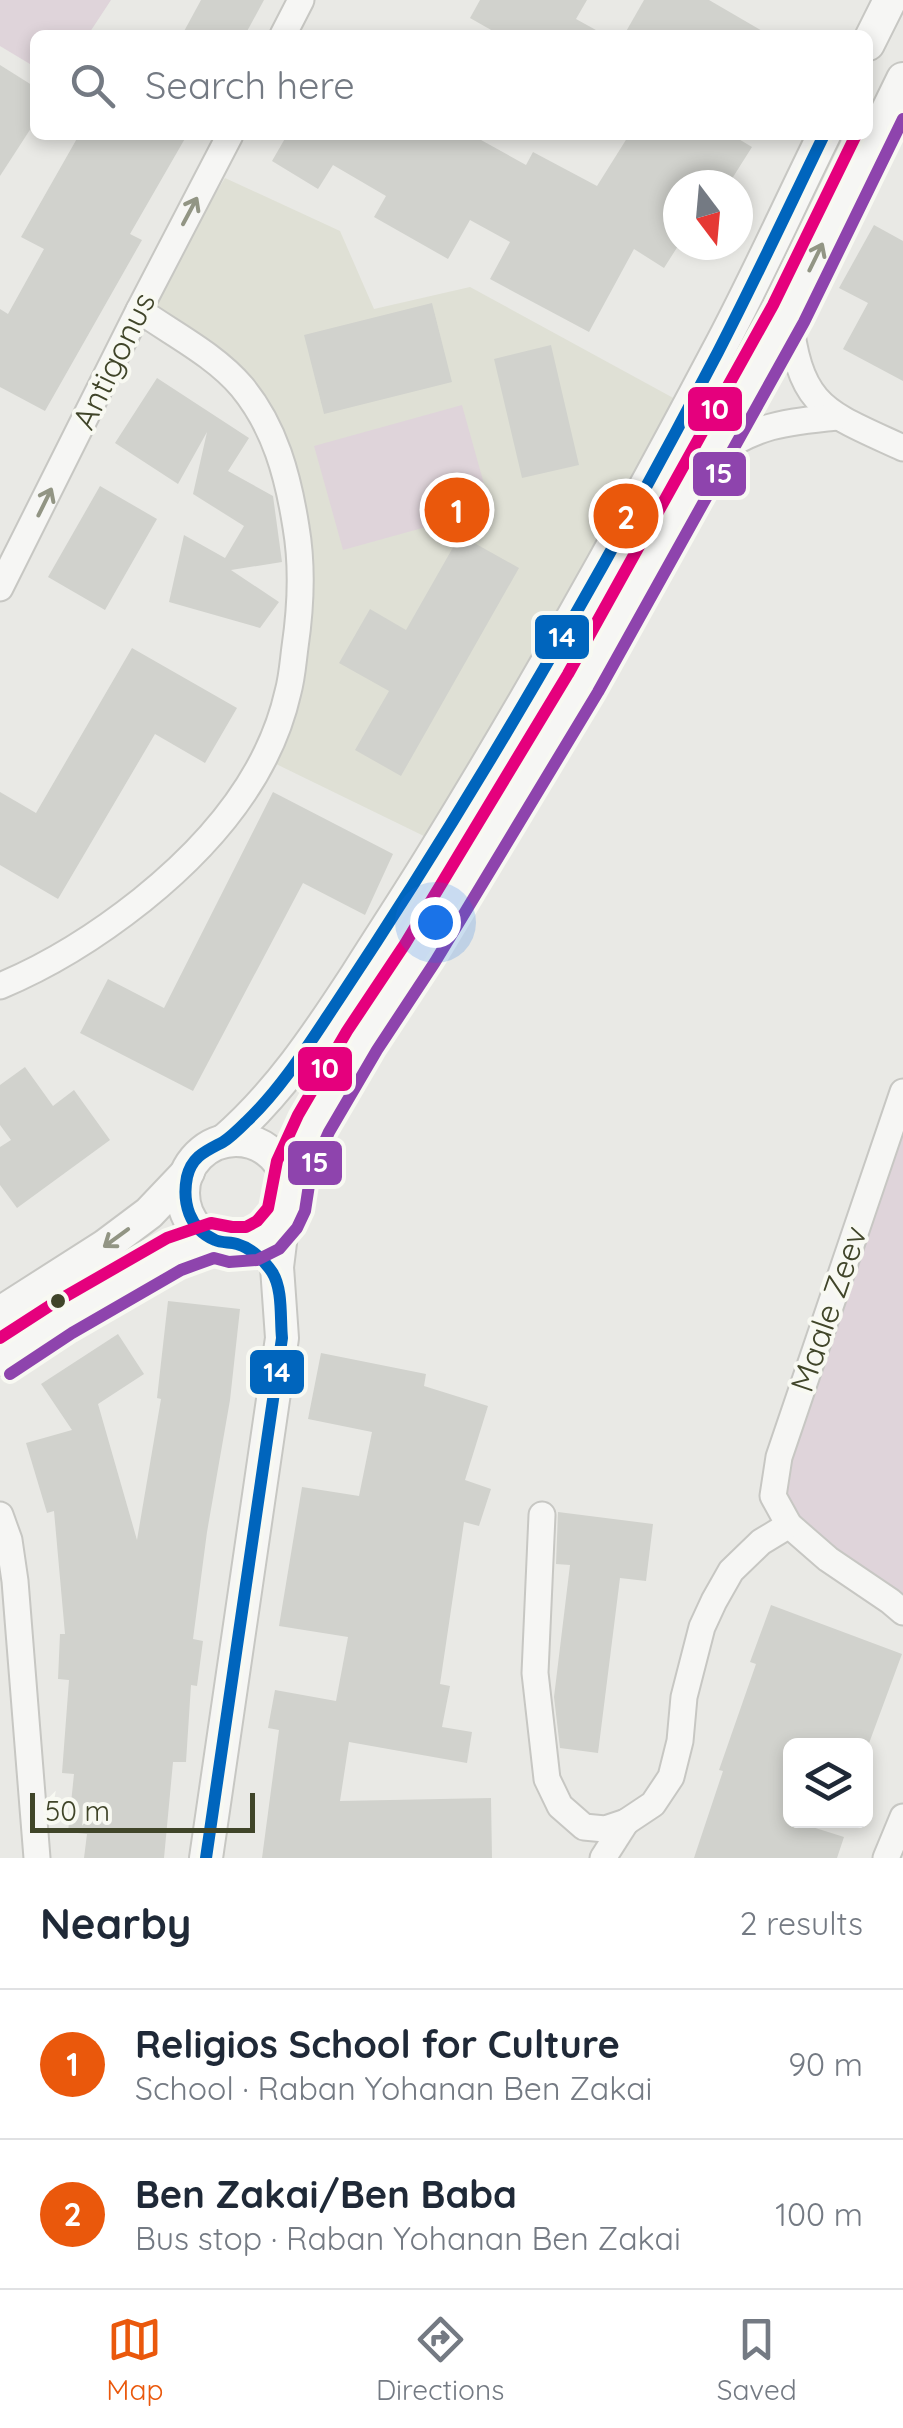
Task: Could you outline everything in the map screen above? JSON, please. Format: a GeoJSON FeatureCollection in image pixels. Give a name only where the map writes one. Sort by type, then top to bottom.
{"type":"FeatureCollection","features":[{"type":"Feature","properties":{"kind":"street"},"geometry":{"type":"LineString","coordinates":[[286,30],[301,0]]}},
{"type":"Feature","properties":{"kind":"street"},"geometry":{"type":"LineString","coordinates":[[873,34],[890,0]]}},
{"type":"Feature","properties":{"kind":"street"},"geometry":{"type":"LineString","coordinates":[[206,1858],[282,1338],[278,1286],[286,1206],[302,1146],[330,1093],[584,683],[789,313],[903,80]]}},
{"type":"Feature","properties":{"kind":"street","name":"Antigonus"},"geometry":{"type":"LineString","coordinates":[[0,588],[227,140]]}},
{"type":"Feature","properties":{"kind":"street"},"geometry":{"type":"LineString","coordinates":[[0,1313],[149,1213],[197,1157],[248,1120],[322,1027],[485,770],[601,566],[718,351],[822,140]]}},
{"type":"Feature","properties":{"kind":"street"},"geometry":{"type":"LineString","coordinates":[[0,986],[87,942],[189,858],[228,816],[254,775],[273,738],[288,694],[302,599],[301,566],[290,491],[278,446],[244,390],[227,371],[139,310]]}},
{"type":"Feature","properties":{"kind":"street"},"geometry":{"type":"LineString","coordinates":[[789,313],[793,346],[806,387],[818,402],[838,418],[903,448]]}},
{"type":"Feature","properties":{"kind":"street"},"geometry":{"type":"LineString","coordinates":[[711,457],[736,439],[758,430],[838,418]]}},
{"type":"Feature","properties":{"kind":"street","name":"Maale Zeev"},"geometry":{"type":"LineString","coordinates":[[789,1525],[773,1496],[780,1456],[903,1092]]}},
{"type":"Feature","properties":{"kind":"street"},"geometry":{"type":"LineString","coordinates":[[0,1359],[174,1254],[258,1241],[268,1235],[286,1206],[284,1170],[273,1155],[258,1145],[242,1140],[224,1141]]}},
{"type":"Feature","properties":{"kind":"street"},"geometry":{"type":"LineString","coordinates":[[188,1172],[184,1198],[189,1216],[204,1234],[256,1254],[278,1286]]}},
{"type":"Feature","properties":{"kind":"street"},"geometry":{"type":"LineString","coordinates":[[542,1514],[535,1673],[548,1779],[560,1806],[584,1826],[604,1829],[626,1822],[652,1804],[671,1777],[680,1741],[684,1697],[702,1627],[731,1570],[762,1542],[789,1525],[828,1559],[903,1612]]}},
{"type":"Feature","properties":{"kind":"street"},"geometry":{"type":"LineString","coordinates":[[0,1515],[9,1540],[15,1581],[37,1858]]}},
{"type":"Feature","properties":{"kind":"street"},"geometry":{"type":"LineString","coordinates":[[886,1858],[903,1817]]}},
{"type":"Feature","properties":{"kind":"street"},"geometry":{"type":"LineString","coordinates":[[602,1858],[626,1822]]}},
{"type":"Feature","properties":{"kind":"shaded area"},"geometry":{"type":"Polygon","coordinates":[[[0,0],[111,0],[91,30],[30,30],[30,64],[0,46],[0,0]]]}},
{"type":"Feature","properties":{"kind":"shaded area"},"geometry":{"type":"Polygon","coordinates":[[[225,178],[340,231],[374,309],[470,287],[677,400],[430,839],[274,763],[303,607],[270,413],[146,307],[225,178]]]}},
{"type":"Feature","properties":{"kind":"shaded area"},"geometry":{"type":"Polygon","coordinates":[[[462,405],[491,509],[343,550],[314,446],[462,405]]]}},
{"type":"Feature","properties":{"kind":"shaded area"},"geometry":{"type":"Polygon","coordinates":[[[903,1120],[903,1594],[889,1589],[796,1524],[784,1475],[903,1120]]]}},
{"type":"Feature","properties":{"kind":"building"},"geometry":{"type":"Polygon","coordinates":[[[201,0],[264,0],[248,30],[185,30],[201,0]]]}},
{"type":"Feature","properties":{"kind":"building"},"geometry":{"type":"Polygon","coordinates":[[[480,0],[587,0],[576,19],[596,30],[491,30],[470,18],[480,0]]]}},
{"type":"Feature","properties":{"kind":"building"},"geometry":{"type":"Polygon","coordinates":[[[644,0],[709,0],[760,30],[627,30],[644,0]]]}},
{"type":"Feature","properties":{"kind":"building"},"geometry":{"type":"Polygon","coordinates":[[[0,65],[30,84],[30,130],[0,176],[0,65]]]}},
{"type":"Feature","properties":{"kind":"building"},"geometry":{"type":"Polygon","coordinates":[[[76,140],[184,140],[130,234],[142,240],[45,411],[0,387],[0,309],[8,314],[44,249],[21,237],[76,140]]]}},
{"type":"Feature","properties":{"kind":"building"},"geometry":{"type":"Polygon","coordinates":[[[284,140],[481,140],[526,165],[533,152],[597,186],[626,140],[740,140],[752,147],[737,170],[663,170],[663,260],[669,260],[664,268],[634,249],[589,332],[490,279],[510,242],[470,220],[448,259],[374,217],[386,196],[333,165],[318,189],[272,161],[284,140]]]}},
{"type":"Feature","properties":{"kind":"building"},"geometry":{"type":"Polygon","coordinates":[[[874,225],[903,241],[903,381],[843,349],[868,303],[839,288],[874,225]]]}},
{"type":"Feature","properties":{"kind":"building"},"geometry":{"type":"Polygon","coordinates":[[[432,303],[452,382],[324,414],[304,335],[432,303]]]}},
{"type":"Feature","properties":{"kind":"building"},"geometry":{"type":"Polygon","coordinates":[[[551,345],[579,465],[522,478],[494,359],[551,345]]]}},
{"type":"Feature","properties":{"kind":"building"},"geometry":{"type":"Polygon","coordinates":[[[157,378],[249,438],[228,471],[273,496],[282,562],[231,570],[279,602],[260,628],[169,602],[184,535],[225,558],[244,526],[193,494],[207,432],[178,484],[115,443],[157,378]]]}},
{"type":"Feature","properties":{"kind":"building"},"geometry":{"type":"Polygon","coordinates":[[[100,486],[157,519],[105,610],[48,577],[100,486]]]}},
{"type":"Feature","properties":{"kind":"building"},"geometry":{"type":"Polygon","coordinates":[[[460,535],[519,568],[401,776],[355,750],[389,691],[339,663],[370,609],[406,630],[460,535]]]}},
{"type":"Feature","properties":{"kind":"building"},"geometry":{"type":"Polygon","coordinates":[[[132,648],[237,708],[205,763],[155,734],[58,899],[0,865],[0,792],[36,813],[132,648]]]}},
{"type":"Feature","properties":{"kind":"building"},"geometry":{"type":"Polygon","coordinates":[[[273,792],[393,854],[365,915],[303,883],[193,1091],[80,1033],[108,979],[164,1008],[273,792]]]}},
{"type":"Feature","properties":{"kind":"building"},"geometry":{"type":"Polygon","coordinates":[[[25,1067],[53,1106],[74,1090],[110,1140],[17,1208],[0,1185],[0,1147],[11,1140],[0,1125],[0,1085],[25,1067]]]}},
{"type":"Feature","properties":{"kind":"building"},"geometry":{"type":"Polygon","coordinates":[[[168,1301],[240,1309],[193,1639],[203,1641],[197,1686],[191,1685],[186,1762],[173,1762],[164,1858],[84,1858],[87,1834],[68,1832],[74,1774],[62,1773],[69,1680],[58,1679],[60,1634],[65,1634],[54,1511],[47,1513],[26,1443],[72,1430],[41,1384],[118,1334],[144,1374],[98,1404],[137,1540],[161,1399],[157,1398],[168,1301]]]}},
{"type":"Feature","properties":{"kind":"building"},"geometry":{"type":"Polygon","coordinates":[[[321,1353],[426,1374],[424,1386],[488,1406],[465,1480],[491,1489],[479,1526],[464,1522],[440,1684],[450,1686],[442,1727],[472,1732],[467,1763],[349,1742],[340,1801],[491,1798],[492,1858],[262,1858],[279,1730],[268,1728],[275,1690],[336,1701],[348,1637],[279,1626],[302,1487],[359,1496],[372,1432],[308,1419],[321,1353]]]}},
{"type":"Feature","properties":{"kind":"building"},"geometry":{"type":"Polygon","coordinates":[[[558,1512],[653,1524],[646,1581],[620,1578],[598,1753],[560,1748],[554,1697],[570,1565],[556,1564],[558,1512]]]}},
{"type":"Feature","properties":{"kind":"building"},"geometry":{"type":"Polygon","coordinates":[[[771,1605],[902,1654],[871,1738],[783,1738],[783,1828],[815,1828],[844,1837],[837,1858],[694,1858],[756,1664],[750,1662],[771,1605]]]}},
{"type":"Feature","properties":{"kind":"transit line","name":"15"},"geometry":{"type":"LineString","coordinates":[[10,1374],[181,1270],[214,1258],[229,1262],[257,1260],[279,1249],[297,1228],[305,1211],[311,1172],[329,1132],[598,692],[804,322],[903,119]]}},
{"type":"Feature","properties":{"kind":"transit line","name":"14"},"geometry":{"type":"LineString","coordinates":[[206,1858],[282,1338],[276,1279],[247,1248],[215,1240],[193,1222],[187,1205],[189,1170],[200,1155],[238,1130],[283,1080],[439,844],[629,518],[718,352],[822,140]]}},
{"type":"Feature","properties":{"kind":"transit line","name":"10"},"geometry":{"type":"LineString","coordinates":[[0,1338],[167,1238],[211,1223],[246,1227],[268,1208],[277,1161],[298,1115],[568,674],[773,305],[854,140]]}},
{"type":"Feature","properties":{"kind":"place","name":"Religios School for Culture"},"geometry":{"type":"Point","coordinates":[457,510]}},
{"type":"Feature","properties":{"kind":"place","name":"Ben Zakai/Ben Baba"},"geometry":{"type":"Point","coordinates":[626,516]}}]}
